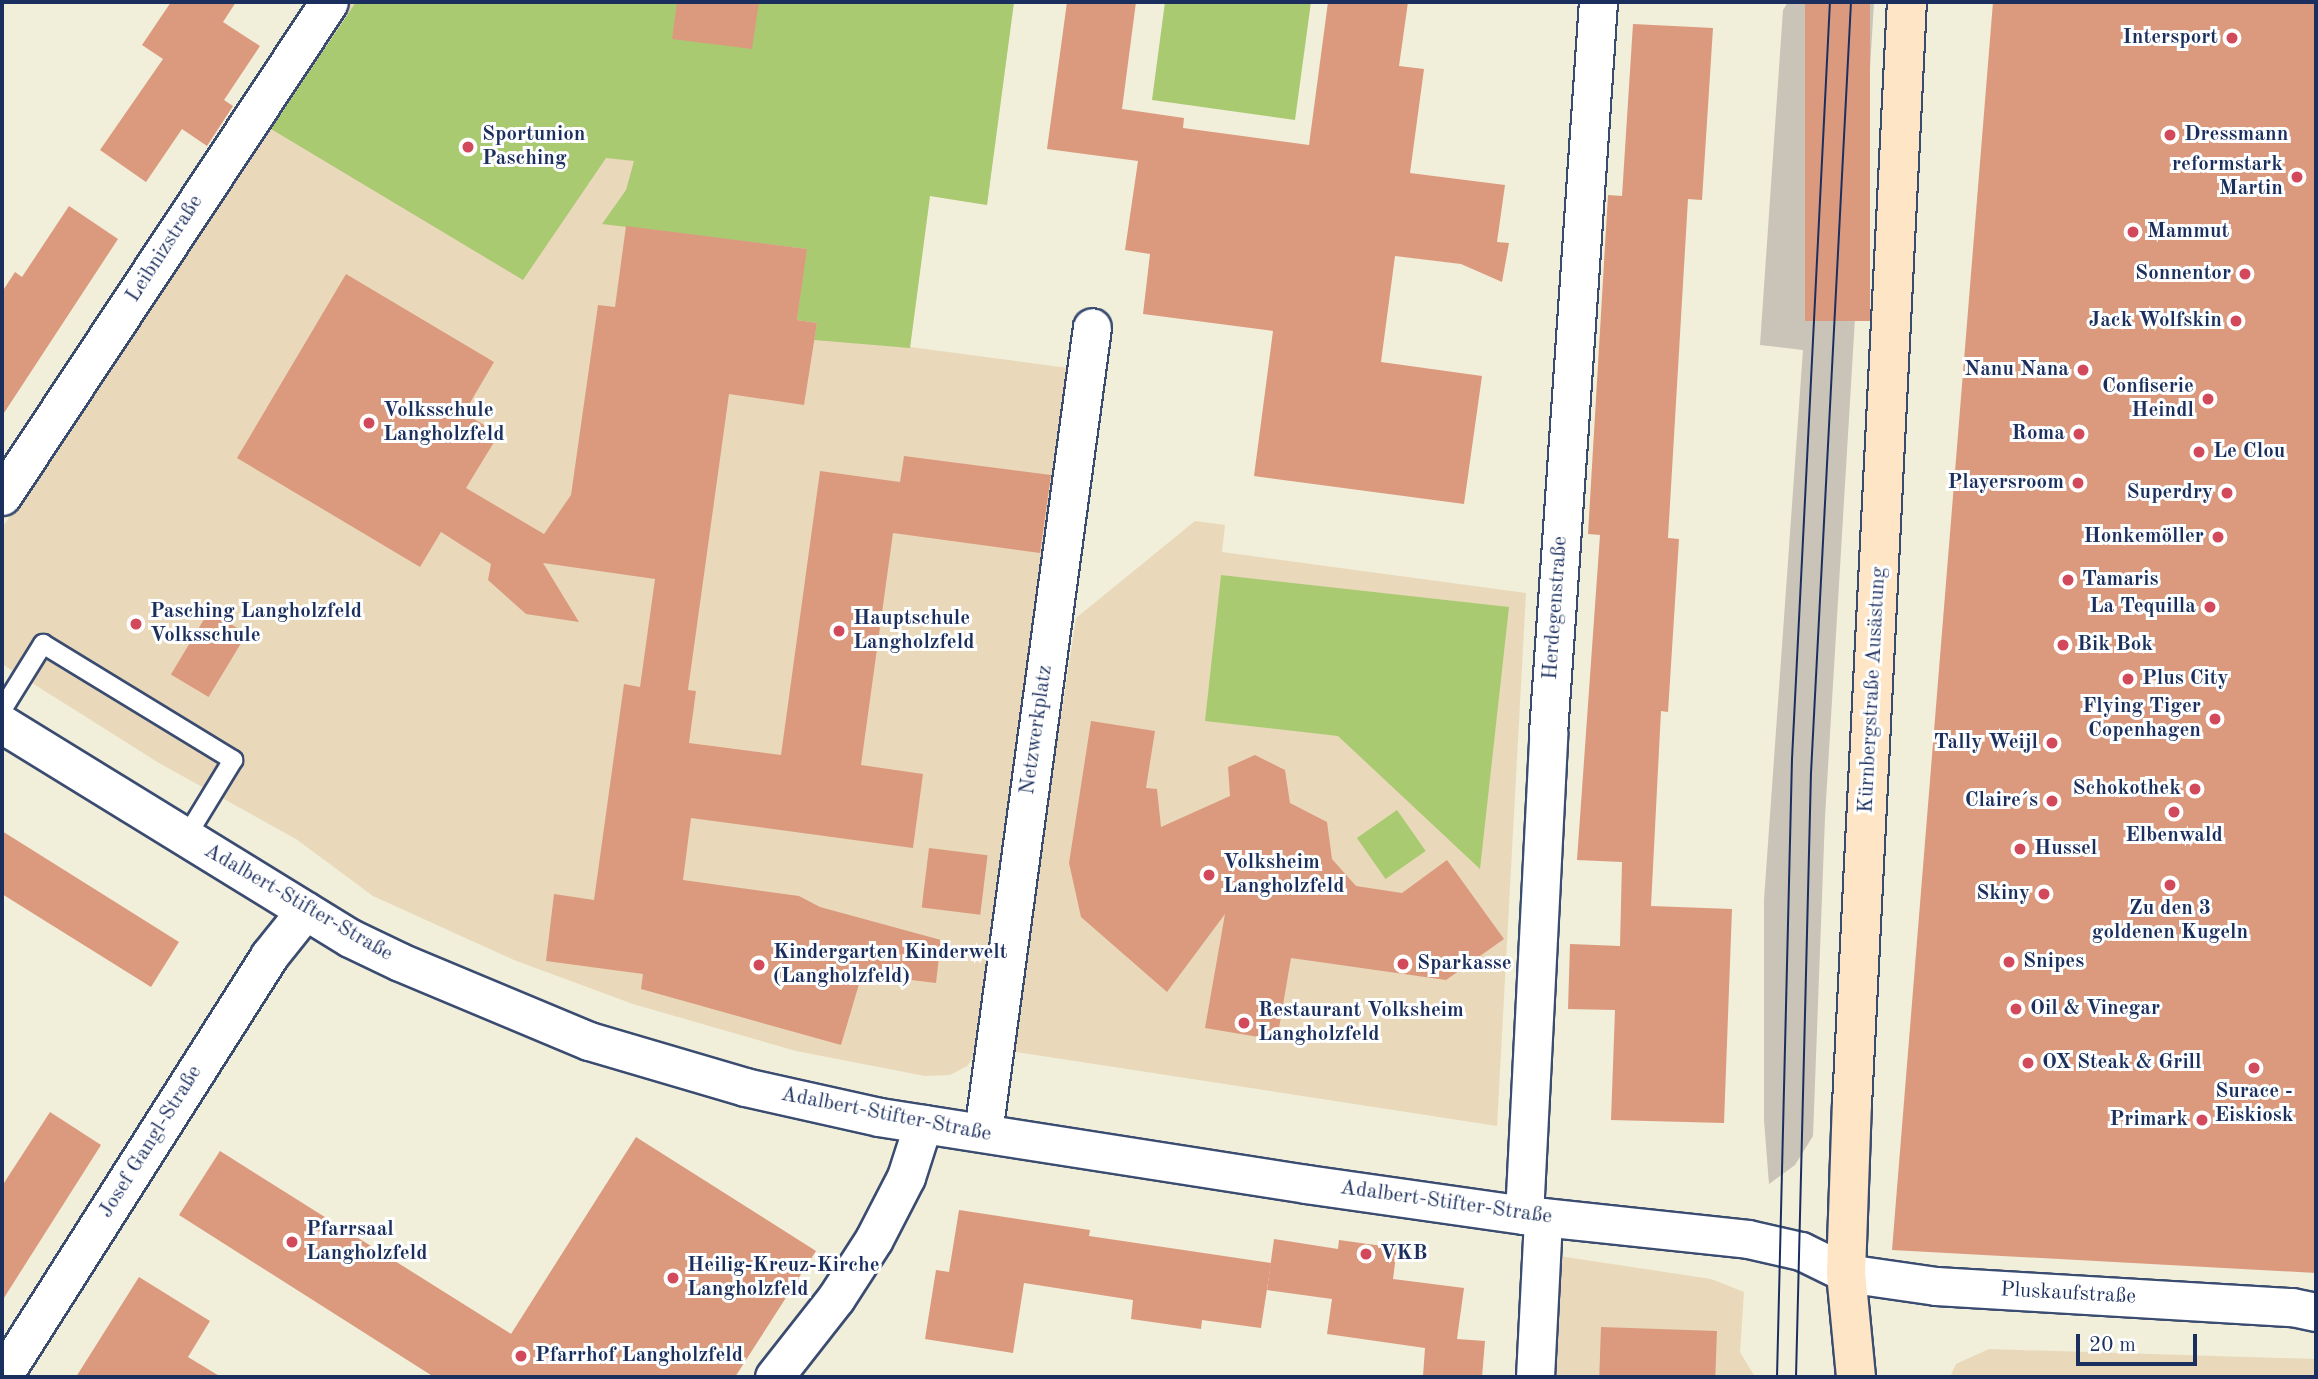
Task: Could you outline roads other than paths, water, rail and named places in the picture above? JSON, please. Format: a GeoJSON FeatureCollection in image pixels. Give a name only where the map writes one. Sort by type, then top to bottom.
{"type":"FeatureCollection","features":[{"type":"Feature","properties":{"kind":"main road","name":"Kürnbergstraße Ausästung"},"geometry":{"type":"LineString","coordinates":[[1856,1377],[1846,1273],[1907,2]]}},
{"type":"Feature","properties":{"kind":"street","name":"Leibnizstraße"},"geometry":{"type":"LineString","coordinates":[[2,496],[329,2]]}},
{"type":"Feature","properties":{"kind":"street","name":"Herdegenstraße"},"geometry":{"type":"LineString","coordinates":[[1535,1377],[1533,1216],[1548,733],[1598,2]]}},
{"type":"Feature","properties":{"kind":"street","name":"Netzwerkplatz"},"geometry":{"type":"LineString","coordinates":[[983,1133],[1092,327]]}},
{"type":"Feature","properties":{"kind":"street","name":"Adalbert-Stifter-Straße"},"geometry":{"type":"LineString","coordinates":[[2,724],[305,911],[400,962],[589,1041],[745,1087],[923,1124],[1533,1216],[1748,1239],[1801,1251],[1846,1273]]}},
{"type":"Feature","properties":{"kind":"street","name":"Josef Gangl-Straße"},"geometry":{"type":"LineString","coordinates":[[2,1377],[269,956],[305,911]]}},
{"type":"Feature","properties":{"kind":"street"},"geometry":{"type":"LineString","coordinates":[[774,1377],[836,1298],[874,1239],[906,1177],[923,1124]]}},
{"type":"Feature","properties":{"kind":"street","name":"Pluskaufstraße"},"geometry":{"type":"LineString","coordinates":[[1846,1273],[1936,1286],[2308,1308]]}},
{"type":"Feature","properties":{"kind":"lane"},"geometry":{"type":"LineString","coordinates":[[2,710],[43,644],[233,760],[186,837]]}},
{"type":"Feature","properties":{"kind":"tram line"},"geometry":{"type":"LineString","coordinates":[[1777,1377],[1792,759],[1830,2]]}},
{"type":"Feature","properties":{"kind":"tram line"},"geometry":{"type":"LineString","coordinates":[[1796,1377],[1811,773],[1851,2]]}},
{"type":"Feature","properties":{"kind":"place","name":"Intersport"},"geometry":{"type":"Point","coordinates":[2232,38]}},
{"type":"Feature","properties":{"kind":"place","name":"Dressmann"},"geometry":{"type":"Point","coordinates":[2170,135]}},
{"type":"Feature","properties":{"kind":"place","name":"Sportunion Pasching"},"geometry":{"type":"Point","coordinates":[468,147]}},
{"type":"Feature","properties":{"kind":"place","name":"reformstark Martin"},"geometry":{"type":"Point","coordinates":[2297,177]}},
{"type":"Feature","properties":{"kind":"place","name":"Mammut"},"geometry":{"type":"Point","coordinates":[2133,232]}},
{"type":"Feature","properties":{"kind":"place","name":"Sonnentor"},"geometry":{"type":"Point","coordinates":[2245,274]}},
{"type":"Feature","properties":{"kind":"place","name":"Jack Wolfskin"},"geometry":{"type":"Point","coordinates":[2236,321]}},
{"type":"Feature","properties":{"kind":"place","name":"Nanu Nana"},"geometry":{"type":"Point","coordinates":[2083,370]}},
{"type":"Feature","properties":{"kind":"place","name":"Confiserie Heindl"},"geometry":{"type":"Point","coordinates":[2208,399]}},
{"type":"Feature","properties":{"kind":"place","name":"Volksschule Langholzfeld"},"geometry":{"type":"Point","coordinates":[369,423]}},
{"type":"Feature","properties":{"kind":"place","name":"Roma"},"geometry":{"type":"Point","coordinates":[2079,434]}},
{"type":"Feature","properties":{"kind":"place","name":"Le Clou"},"geometry":{"type":"Point","coordinates":[2199,452]}},
{"type":"Feature","properties":{"kind":"place","name":"Playersroom"},"geometry":{"type":"Point","coordinates":[2078,483]}},
{"type":"Feature","properties":{"kind":"place","name":"Superdry"},"geometry":{"type":"Point","coordinates":[2227,493]}},
{"type":"Feature","properties":{"kind":"place","name":"Honkemöller"},"geometry":{"type":"Point","coordinates":[2218,537]}},
{"type":"Feature","properties":{"kind":"place","name":"Tamaris"},"geometry":{"type":"Point","coordinates":[2068,580]}},
{"type":"Feature","properties":{"kind":"place","name":"La Tequilla"},"geometry":{"type":"Point","coordinates":[2210,607]}},
{"type":"Feature","properties":{"kind":"place","name":"Pasching Langholzfeld Volksschule"},"geometry":{"type":"Point","coordinates":[136,624]}},
{"type":"Feature","properties":{"kind":"place","name":"Hauptschule Langholzfeld"},"geometry":{"type":"Point","coordinates":[839,631]}},
{"type":"Feature","properties":{"kind":"place","name":"Bik Bok"},"geometry":{"type":"Point","coordinates":[2063,645]}},
{"type":"Feature","properties":{"kind":"place","name":"Plus City"},"geometry":{"type":"Point","coordinates":[2128,679]}},
{"type":"Feature","properties":{"kind":"place","name":"Flying Tiger Copenhagen"},"geometry":{"type":"Point","coordinates":[2215,719]}},
{"type":"Feature","properties":{"kind":"place","name":"Tally Weijl"},"geometry":{"type":"Point","coordinates":[2052,743]}},
{"type":"Feature","properties":{"kind":"place","name":"Schokothek"},"geometry":{"type":"Point","coordinates":[2195,789]}},
{"type":"Feature","properties":{"kind":"place","name":"Claire´s"},"geometry":{"type":"Point","coordinates":[2052,801]}},
{"type":"Feature","properties":{"kind":"place","name":"Elbenwald"},"geometry":{"type":"Point","coordinates":[2174,812]}},
{"type":"Feature","properties":{"kind":"place","name":"Hussel"},"geometry":{"type":"Point","coordinates":[2020,849]}},
{"type":"Feature","properties":{"kind":"place","name":"Volksheim Langholzfeld"},"geometry":{"type":"Point","coordinates":[1209,875]}},
{"type":"Feature","properties":{"kind":"place","name":"Zu den 3 goldenen Kugeln"},"geometry":{"type":"Point","coordinates":[2170,885]}},
{"type":"Feature","properties":{"kind":"place","name":"Skiny"},"geometry":{"type":"Point","coordinates":[2044,894]}},
{"type":"Feature","properties":{"kind":"place","name":"Snipes"},"geometry":{"type":"Point","coordinates":[2009,962]}},
{"type":"Feature","properties":{"kind":"place","name":"Sparkasse"},"geometry":{"type":"Point","coordinates":[1403,964]}},
{"type":"Feature","properties":{"kind":"place","name":"Kindergarten Kinderwelt (Langholzfeld)"},"geometry":{"type":"Point","coordinates":[759,965]}},
{"type":"Feature","properties":{"kind":"place","name":"Oil & Vinegar"},"geometry":{"type":"Point","coordinates":[2016,1009]}},
{"type":"Feature","properties":{"kind":"place","name":"Restaurant Volksheim Langholzfeld"},"geometry":{"type":"Point","coordinates":[1244,1023]}},
{"type":"Feature","properties":{"kind":"place","name":"OX Steak & Grill"},"geometry":{"type":"Point","coordinates":[2028,1063]}},
{"type":"Feature","properties":{"kind":"place","name":"Surace - Eiskiosk"},"geometry":{"type":"Point","coordinates":[2254,1068]}},
{"type":"Feature","properties":{"kind":"place","name":"Primark"},"geometry":{"type":"Point","coordinates":[2202,1120]}},
{"type":"Feature","properties":{"kind":"place","name":"Pfarrsaal Langholzfeld"},"geometry":{"type":"Point","coordinates":[292,1242]}},
{"type":"Feature","properties":{"kind":"place","name":"VKB"},"geometry":{"type":"Point","coordinates":[1366,1254]}},
{"type":"Feature","properties":{"kind":"place","name":"Heilig-Kreuz-Kirche Langholzfeld"},"geometry":{"type":"Point","coordinates":[673,1278]}},
{"type":"Feature","properties":{"kind":"place","name":"Pfarrhof Langholzfeld"},"geometry":{"type":"Point","coordinates":[521,1356]}}]}
